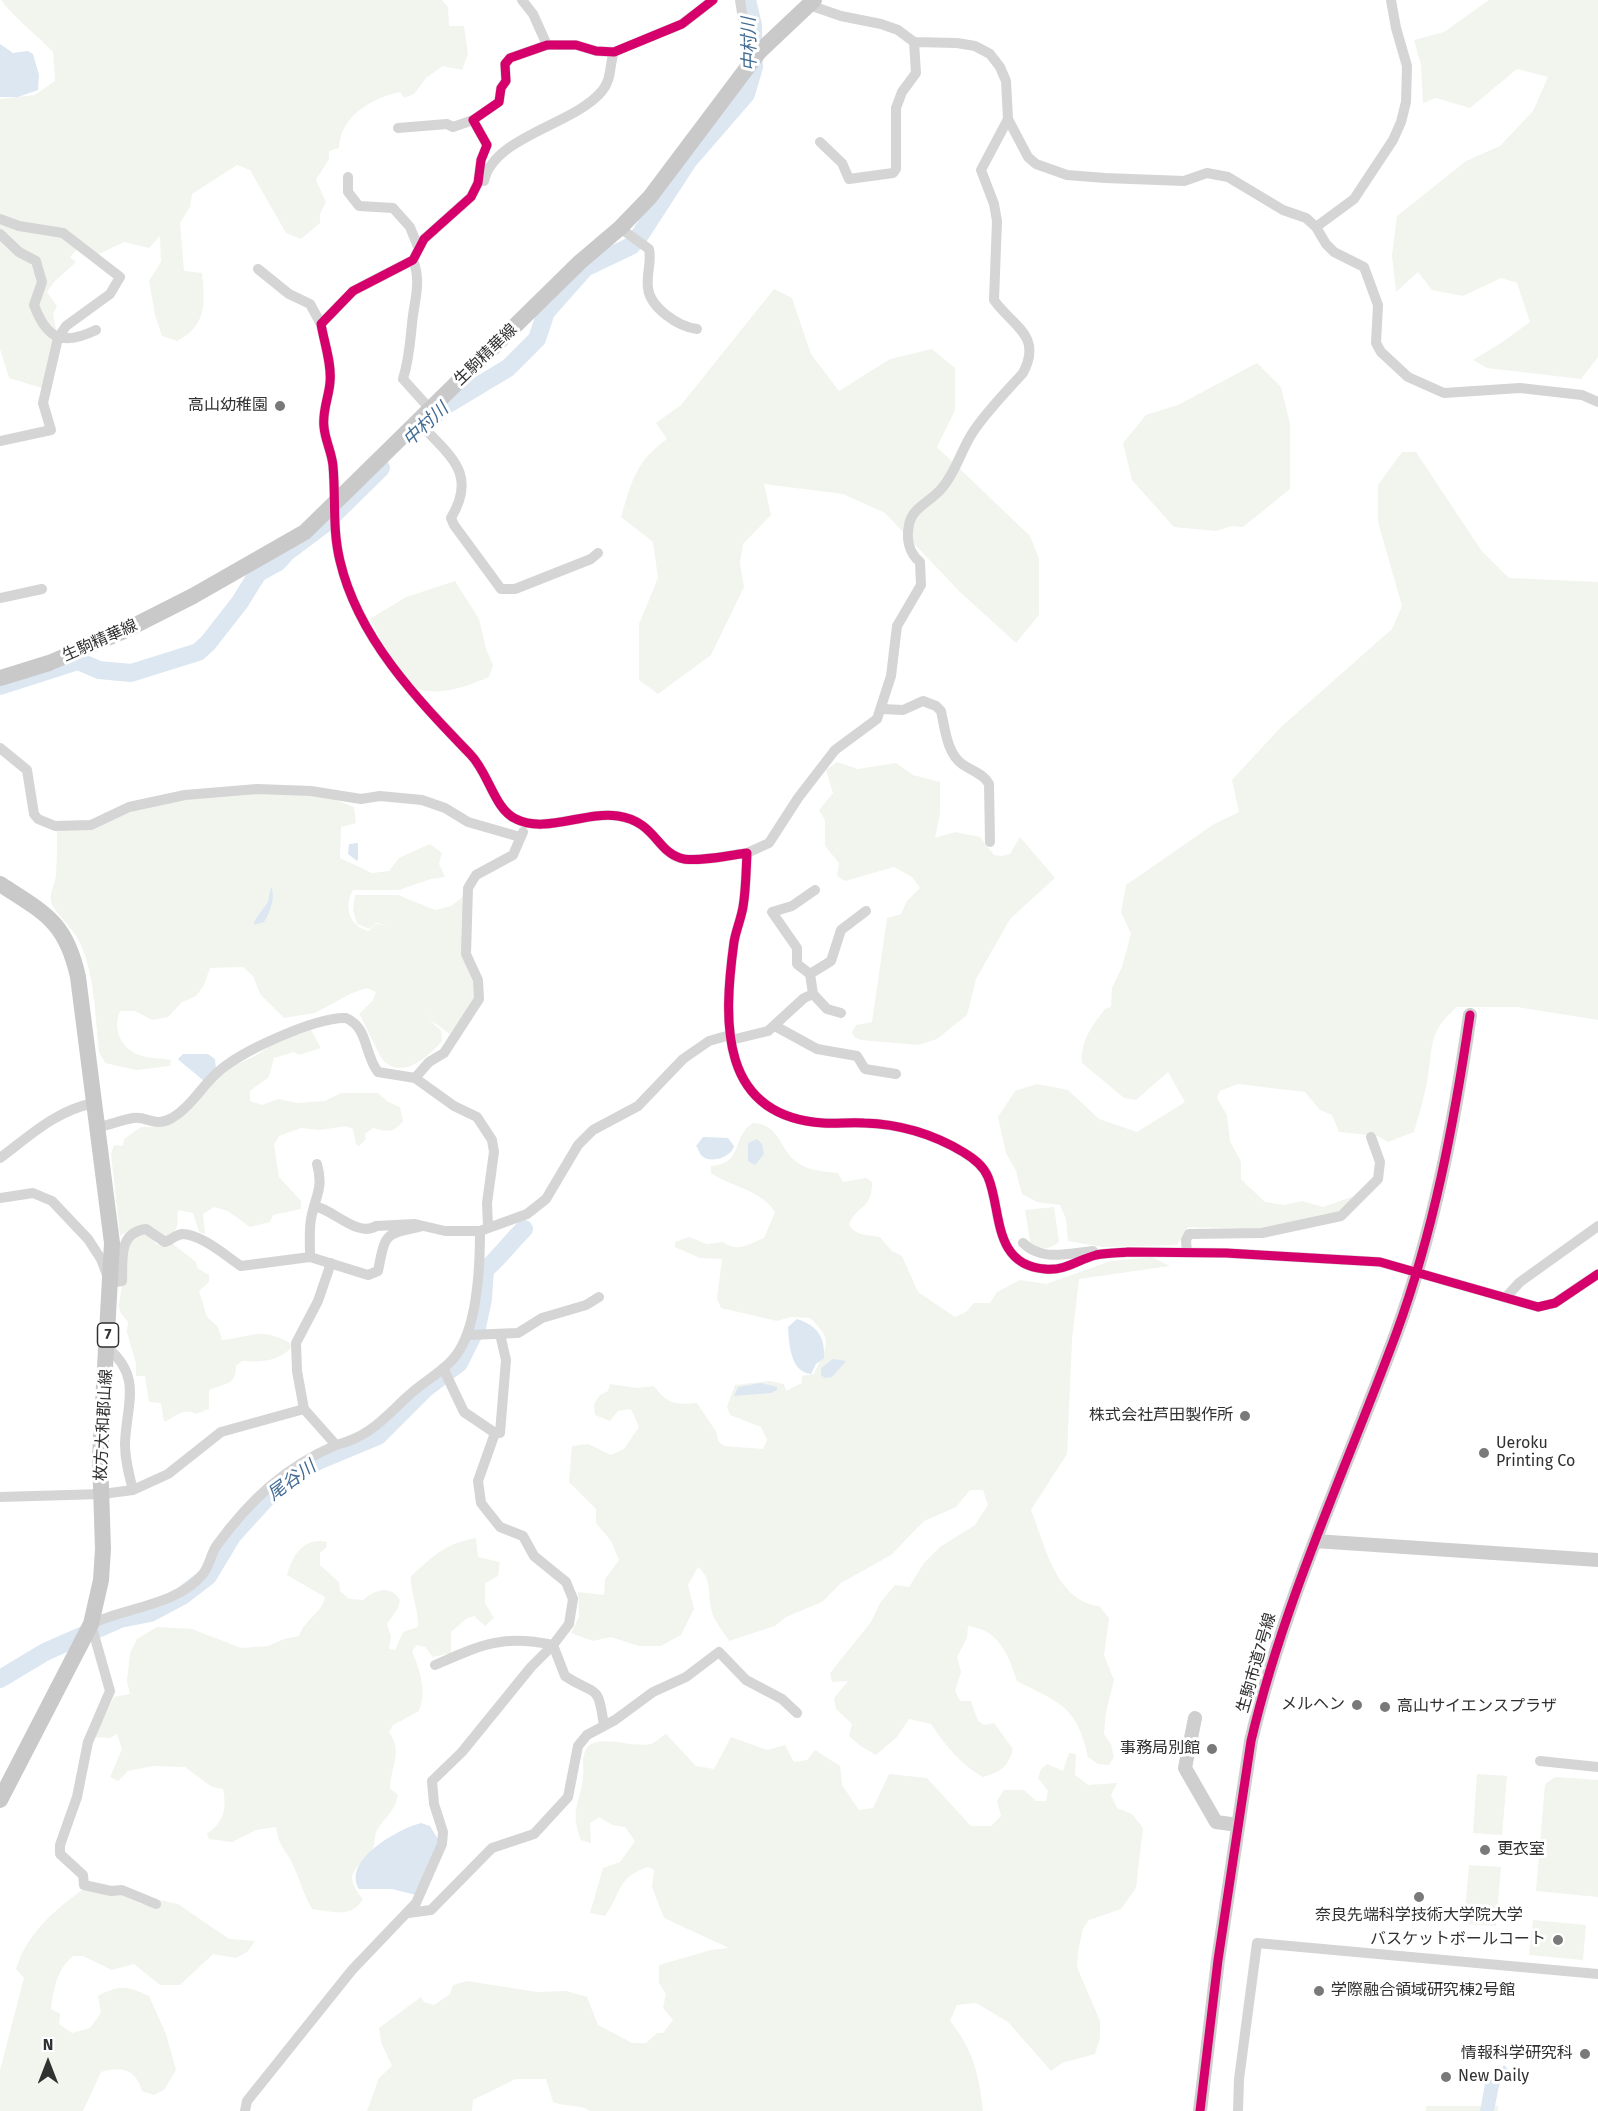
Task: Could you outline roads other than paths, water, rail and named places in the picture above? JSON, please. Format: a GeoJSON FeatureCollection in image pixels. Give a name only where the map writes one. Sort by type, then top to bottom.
{"type":"FeatureCollection","features":[{"type":"Feature","properties":{"kind":"main road","name":"生駒精華線"},"geometry":{"type":"LineString","coordinates":[[0,678],[80,651],[193,596],[305,532],[334,509],[424,415],[580,262],[620,228],[671,171],[750,64],[775,36],[812,2]]}},
{"type":"Feature","properties":{"kind":"main road","name":"枚方大和郡山線"},"geometry":{"type":"LineString","coordinates":[[0,884],[47,916],[72,948],[78,977],[112,1243],[108,1348],[100,1457],[101,1580],[91,1624],[0,1800]]}},
{"type":"Feature","properties":{"kind":"street"},"geometry":{"type":"LineString","coordinates":[[522,0],[533,14],[547,45]]}},
{"type":"Feature","properties":{"kind":"street"},"geometry":{"type":"LineString","coordinates":[[398,128],[447,124],[453,127],[473,120],[499,102],[501,88],[506,81],[505,64],[510,58],[547,45],[576,45],[596,51],[614,52],[682,24],[713,0]]}},
{"type":"Feature","properties":{"kind":"street"},"geometry":{"type":"LineString","coordinates":[[740,0],[750,64]]}},
{"type":"Feature","properties":{"kind":"street"},"geometry":{"type":"LineString","coordinates":[[1316,227],[1354,199],[1393,140],[1401,122],[1406,102],[1407,66],[1391,0]]}},
{"type":"Feature","properties":{"kind":"street"},"geometry":{"type":"LineString","coordinates":[[812,2],[841,16],[898,30],[914,42],[957,43],[975,46],[990,54],[1000,67],[1006,81],[1008,119],[1028,157],[1036,164],[1067,174],[1173,181],[1184,181],[1207,173],[1215,174],[1228,177],[1283,210],[1297,213],[1316,227],[1326,244],[1334,252],[1364,267],[1378,305],[1376,343],[1394,366],[1421,385],[1444,393],[1504,387],[1566,392],[1582,395],[1598,402]]}},
{"type":"Feature","properties":{"kind":"street"},"geometry":{"type":"LineString","coordinates":[[820,142],[842,163],[849,179],[893,173],[896,169],[896,108],[902,92],[916,73],[914,42]]}},
{"type":"Feature","properties":{"kind":"street"},"geometry":{"type":"LineString","coordinates":[[598,553],[591,559],[515,589],[501,589],[454,525],[451,518],[463,493],[462,471],[403,379],[408,364],[412,321],[419,293],[413,260],[418,247],[479,190],[491,162],[532,132],[564,119],[597,96],[609,80],[614,52]]}},
{"type":"Feature","properties":{"kind":"street"},"geometry":{"type":"LineString","coordinates":[[258,269],[289,294],[310,304],[321,324],[330,370],[324,422],[333,464],[335,528],[340,563],[349,589],[374,637],[408,688],[483,768],[498,802],[506,813],[526,823],[546,824],[594,815],[619,816],[647,828],[667,849],[682,859],[747,853],[769,843],[798,798],[835,750],[872,725],[882,709],[891,676],[897,626],[921,585],[920,562],[912,556],[909,546],[909,524],[912,515],[941,490],[953,474],[972,433],[1028,364],[1029,342],[1023,330],[994,300],[997,221],[994,204],[981,170],[1008,119]]}},
{"type":"Feature","properties":{"kind":"street"},"geometry":{"type":"LineString","coordinates":[[471,197],[478,183],[481,160],[487,145],[473,120]]}},
{"type":"Feature","properties":{"kind":"street"},"geometry":{"type":"LineString","coordinates":[[348,177],[348,192],[358,206],[393,208],[410,227],[418,247]]}},
{"type":"Feature","properties":{"kind":"street"},"geometry":{"type":"LineString","coordinates":[[0,219],[19,226],[63,233],[120,277],[110,294],[66,326],[58,338],[43,403],[51,430],[0,441]]}},
{"type":"Feature","properties":{"kind":"street"},"geometry":{"type":"LineString","coordinates":[[620,228],[649,249],[651,258],[648,290],[651,298],[680,324],[698,329]]}},
{"type":"Feature","properties":{"kind":"street"},"geometry":{"type":"LineString","coordinates":[[0,234],[19,252],[36,261],[42,282],[34,305],[46,329],[58,338],[76,340],[96,330]]}},
{"type":"Feature","properties":{"kind":"street"},"geometry":{"type":"LineString","coordinates":[[321,324],[353,291],[413,260]]}},
{"type":"Feature","properties":{"kind":"street"},"geometry":{"type":"LineString","coordinates":[[0,598],[42,589]]}},
{"type":"Feature","properties":{"kind":"street"},"geometry":{"type":"LineString","coordinates":[[882,709],[903,710],[923,701],[941,711],[954,756],[961,763],[986,778],[989,784],[990,842]]}},
{"type":"Feature","properties":{"kind":"street"},"geometry":{"type":"LineString","coordinates":[[0,748],[27,770],[34,814],[38,819],[55,826],[91,825],[129,807],[162,798],[257,789],[330,793],[361,799],[380,796],[422,800],[445,808],[468,822],[520,837]]}},
{"type":"Feature","properties":{"kind":"street"},"geometry":{"type":"LineString","coordinates":[[415,1078],[429,1062],[444,1053],[480,996],[478,980],[466,954],[468,888],[471,880],[513,855],[526,823]]}},
{"type":"Feature","properties":{"kind":"street"},"geometry":{"type":"LineString","coordinates":[[747,853],[743,907],[733,951],[729,1015],[730,1038],[747,1090],[756,1100],[774,1110],[820,1123],[860,1123],[901,1127],[959,1150],[974,1159],[988,1175],[998,1226],[1004,1240],[1010,1251],[1025,1263],[1043,1269],[1066,1269],[1096,1255],[1128,1252],[1329,1257],[1380,1262],[1394,1268],[1417,1270],[1538,1307],[1555,1303],[1598,1274]]}},
{"type":"Feature","properties":{"kind":"street"},"geometry":{"type":"LineString","coordinates":[[814,890],[792,906],[772,912],[797,948],[797,964],[810,974],[813,994],[827,1009],[841,1013]]}},
{"type":"Feature","properties":{"kind":"street"},"geometry":{"type":"LineString","coordinates":[[810,974],[831,960],[841,930],[866,911]]}},
{"type":"Feature","properties":{"kind":"street"},"geometry":{"type":"LineString","coordinates":[[314,1206],[325,1208],[357,1228],[423,1226],[445,1231],[484,1229],[527,1214],[538,1207],[559,1180],[579,1144],[593,1130],[638,1106],[683,1059],[709,1041],[757,1035],[775,1026],[785,1014],[813,994]]}},
{"type":"Feature","properties":{"kind":"street","name":"生駒市道7号線"},"geometry":{"type":"LineString","coordinates":[[1200,2111],[1218,1960],[1259,1706],[1287,1613],[1397,1333],[1426,1245],[1447,1153],[1470,1015]]}},
{"type":"Feature","properties":{"kind":"street"},"geometry":{"type":"LineString","coordinates":[[98,1127],[133,1118],[141,1118],[154,1123],[164,1122],[186,1109],[217,1072],[231,1062],[273,1038],[341,1018],[351,1020],[363,1034],[378,1072],[415,1078],[454,1106],[473,1113],[492,1140],[494,1152],[480,1269],[468,1335],[453,1360],[417,1387],[372,1431],[301,1462],[272,1483],[215,1548],[203,1574],[188,1586],[158,1602],[112,1614],[91,1624],[110,1691],[88,1742],[77,1797],[60,1845],[60,1854],[83,1875],[84,1885],[111,1892],[122,1890],[156,1904]]}},
{"type":"Feature","properties":{"kind":"street"},"geometry":{"type":"LineString","coordinates":[[775,1026],[818,1049],[857,1056],[865,1069],[896,1074]]}},
{"type":"Feature","properties":{"kind":"street"},"geometry":{"type":"LineString","coordinates":[[0,1158],[51,1119],[72,1107],[94,1103]]}},
{"type":"Feature","properties":{"kind":"street"},"geometry":{"type":"LineString","coordinates":[[1187,1252],[1186,1240],[1189,1234],[1262,1233],[1341,1216],[1378,1179],[1380,1162],[1371,1137]]}},
{"type":"Feature","properties":{"kind":"street"},"geometry":{"type":"LineString","coordinates":[[310,1257],[314,1206],[320,1196],[321,1179],[317,1164]]}},
{"type":"Feature","properties":{"kind":"street"},"geometry":{"type":"LineString","coordinates":[[0,1198],[33,1193],[52,1201],[88,1239],[101,1260],[110,1283],[122,1281],[123,1244],[128,1234],[146,1229],[165,1242],[184,1234],[199,1240],[241,1266],[310,1257],[368,1275],[378,1271],[388,1236],[393,1232],[423,1226]]}},
{"type":"Feature","properties":{"kind":"street"},"geometry":{"type":"LineString","coordinates":[[1506,1297],[1520,1282],[1598,1226]]}},
{"type":"Feature","properties":{"kind":"street"},"geometry":{"type":"LineString","coordinates":[[1023,1243],[1029,1249],[1045,1254],[1092,1251],[1096,1255]]}},
{"type":"Feature","properties":{"kind":"street"},"geometry":{"type":"LineString","coordinates":[[331,1263],[318,1301],[296,1343],[297,1371],[304,1409],[336,1445]]}},
{"type":"Feature","properties":{"kind":"street"},"geometry":{"type":"LineString","coordinates":[[468,1335],[518,1333],[542,1318],[586,1305],[599,1297]]}},
{"type":"Feature","properties":{"kind":"street"},"geometry":{"type":"LineString","coordinates":[[500,1334],[506,1360],[500,1433]]}},
{"type":"Feature","properties":{"kind":"street"},"geometry":{"type":"LineString","coordinates":[[108,1348],[118,1357],[130,1381],[130,1406],[125,1445],[133,1490]]}},
{"type":"Feature","properties":{"kind":"street"},"geometry":{"type":"LineString","coordinates":[[245,2111],[247,2101],[352,1970],[408,1913],[442,1844],[443,1832],[434,1804],[432,1781],[480,1731],[569,1624],[573,1607],[571,1590],[566,1582],[534,1556],[523,1536],[500,1527],[481,1503],[478,1481],[495,1433],[464,1412],[443,1368]]}},
{"type":"Feature","properties":{"kind":"street"},"geometry":{"type":"LineString","coordinates":[[0,1497],[102,1494],[133,1490],[168,1474],[221,1432],[304,1409]]}},
{"type":"Feature","properties":{"kind":"street"},"geometry":{"type":"LineString","coordinates":[[1315,1541],[1598,1560]]}},
{"type":"Feature","properties":{"kind":"street"},"geometry":{"type":"LineString","coordinates":[[435,1665],[475,1647],[503,1640],[517,1639],[553,1645]]}},
{"type":"Feature","properties":{"kind":"street"},"geometry":{"type":"LineString","coordinates":[[553,1645],[565,1676],[592,1689],[599,1697],[604,1726]]}},
{"type":"Feature","properties":{"kind":"street"},"geometry":{"type":"LineString","coordinates":[[408,1913],[431,1910],[492,1848],[534,1834],[568,1797],[578,1746],[587,1735],[653,1692],[686,1677],[719,1652],[746,1680],[782,1699],[797,1713]]}},
{"type":"Feature","properties":{"kind":"street"},"geometry":{"type":"LineString","coordinates":[[1195,1718],[1185,1768],[1216,1822],[1238,1825]]}},
{"type":"Feature","properties":{"kind":"street"},"geometry":{"type":"LineString","coordinates":[[1540,1761],[1598,1767]]}},
{"type":"Feature","properties":{"kind":"street"},"geometry":{"type":"LineString","coordinates":[[1238,2111],[1239,2079],[1257,1943],[1598,1974]]}},
{"type":"Feature","properties":{"kind":"waterway","name":"中村川"},"geometry":{"type":"LineString","coordinates":[[429,421],[443,407],[508,368],[537,339],[546,312],[585,268],[631,246],[638,238],[688,161],[746,94],[754,67],[753,25],[747,0]]}},
{"type":"Feature","properties":{"kind":"waterway","name":"中村川"},"geometry":{"type":"LineString","coordinates":[[0,686],[78,661],[99,670],[131,673],[198,652],[208,643],[240,602],[258,573],[278,562],[287,552],[323,525],[381,468]]}},
{"type":"Feature","properties":{"kind":"waterway","name":"尾谷川"},"geometry":{"type":"LineString","coordinates":[[0,1679],[45,1652],[120,1619],[150,1613],[182,1596],[208,1576],[232,1536],[273,1491],[293,1474],[378,1436],[426,1388],[459,1363],[477,1327],[483,1299],[485,1269],[524,1229]]}},
{"type":"Feature","properties":{"kind":"place","name":"高山幼稚園"},"geometry":{"type":"Point","coordinates":[280,406]}},
{"type":"Feature","properties":{"kind":"place","name":"株式会社芦田製作所"},"geometry":{"type":"Point","coordinates":[1245,1416]}},
{"type":"Feature","properties":{"kind":"place","name":"Ueroku Printing Co"},"geometry":{"type":"Point","coordinates":[1484,1453]}},
{"type":"Feature","properties":{"kind":"place","name":"メルヘン"},"geometry":{"type":"Point","coordinates":[1357,1705]}},
{"type":"Feature","properties":{"kind":"place","name":"高山サイエンスプラザ"},"geometry":{"type":"Point","coordinates":[1385,1707]}},
{"type":"Feature","properties":{"kind":"place","name":"事務局別館"},"geometry":{"type":"Point","coordinates":[1212,1749]}},
{"type":"Feature","properties":{"kind":"place","name":"更衣室"},"geometry":{"type":"Point","coordinates":[1485,1850]}},
{"type":"Feature","properties":{"kind":"place","name":"奈良先端科学技術大学院大学"},"geometry":{"type":"Point","coordinates":[1419,1897]}},
{"type":"Feature","properties":{"kind":"place","name":"バスケットボールコート"},"geometry":{"type":"Point","coordinates":[1558,1940]}},
{"type":"Feature","properties":{"kind":"place","name":"学際融合領域研究棟2号館"},"geometry":{"type":"Point","coordinates":[1319,1991]}},
{"type":"Feature","properties":{"kind":"place","name":"情報科学研究科"},"geometry":{"type":"Point","coordinates":[1585,2054]}},
{"type":"Feature","properties":{"kind":"place","name":"New Daily"},"geometry":{"type":"Point","coordinates":[1446,2077]}}]}
